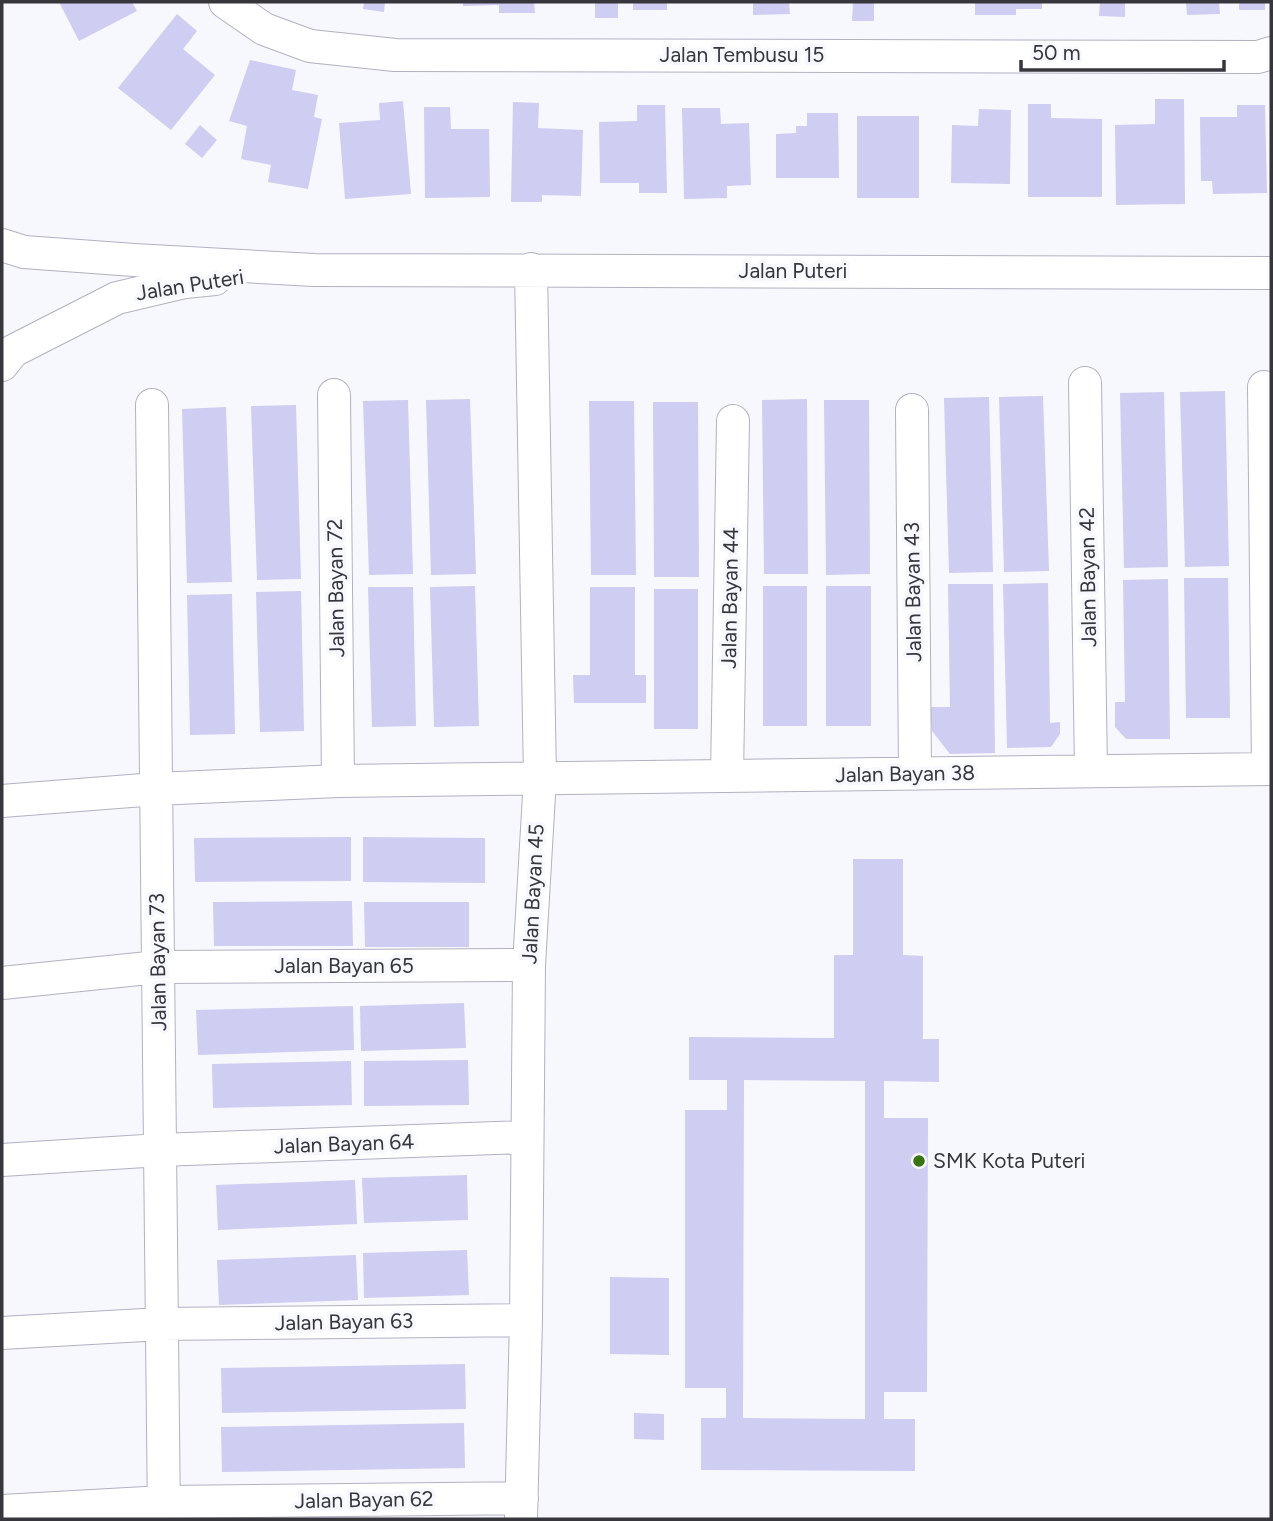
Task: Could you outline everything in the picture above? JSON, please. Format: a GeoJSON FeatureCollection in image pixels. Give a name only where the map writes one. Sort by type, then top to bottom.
{"type":"FeatureCollection","features":[{"type":"Feature","properties":{"kind":"street","name":"Jalan Tembusu 15"},"geometry":{"type":"LineString","coordinates":[[225,2],[264,29],[310,46],[395,55],[1258,57],[1271,52]]}},
{"type":"Feature","properties":{"kind":"street","name":"Jalan Puteri"},"geometry":{"type":"LineString","coordinates":[[2,245],[24,252],[314,270],[1271,273]]}},
{"type":"Feature","properties":{"kind":"street","name":"Jalan Puteri"},"geometry":{"type":"LineString","coordinates":[[2,365],[13,351],[117,298],[185,282],[314,270]]}},
{"type":"Feature","properties":{"kind":"street","name":"Jalan Bayan 45"},"geometry":{"type":"LineString","coordinates":[[521,1509],[526,1320],[529,965],[540,778],[531,270]]}},
{"type":"Feature","properties":{"kind":"street","name":"Jalan Bayan 42"},"geometry":{"type":"LineString","coordinates":[[1085,383],[1091,771]]}},
{"type":"Feature","properties":{"kind":"street"},"geometry":{"type":"LineString","coordinates":[[1264,387],[1270,769]]}},
{"type":"Feature","properties":{"kind":"street","name":"Jalan Bayan 72"},"geometry":{"type":"LineString","coordinates":[[334,395],[338,781]]}},
{"type":"Feature","properties":{"kind":"street","name":"Jalan Bayan 73"},"geometry":{"type":"LineString","coordinates":[[152,405],[164,1511]]}},
{"type":"Feature","properties":{"kind":"street","name":"Jalan Bayan 43"},"geometry":{"type":"LineString","coordinates":[[912,410],[915,774]]}},
{"type":"Feature","properties":{"kind":"street","name":"Jalan Bayan 44"},"geometry":{"type":"LineString","coordinates":[[727,776],[733,421]]}},
{"type":"Feature","properties":{"kind":"street","name":"Jalan Bayan 38"},"geometry":{"type":"LineString","coordinates":[[2,801],[156,789],[338,781],[1270,769]]}},
{"type":"Feature","properties":{"kind":"street","name":"Jalan Bayan 65"},"geometry":{"type":"LineString","coordinates":[[2,983],[159,967],[529,965]]}},
{"type":"Feature","properties":{"kind":"street","name":"Jalan Bayan 64"},"geometry":{"type":"LineString","coordinates":[[2,1160],[160,1150],[527,1137]]}},
{"type":"Feature","properties":{"kind":"street","name":"Jalan Bayan 63"},"geometry":{"type":"LineString","coordinates":[[2,1333],[162,1324],[526,1320]]}},
{"type":"Feature","properties":{"kind":"street","name":"Jalan Bayan 62"},"geometry":{"type":"LineString","coordinates":[[2,1511],[521,1509]]}},
{"type":"Feature","properties":{"kind":"building"},"geometry":{"type":"Polygon","coordinates":[[[59,2],[132,2],[137,11],[79,41],[59,2]]]}},
{"type":"Feature","properties":{"kind":"building"},"geometry":{"type":"Polygon","coordinates":[[[364,2],[385,2],[384,12],[363,9],[364,2]]]}},
{"type":"Feature","properties":{"kind":"building"},"geometry":{"type":"Polygon","coordinates":[[[463,2],[534,2],[535,13],[499,13],[499,5],[463,6],[463,2]]]}},
{"type":"Feature","properties":{"kind":"building"},"geometry":{"type":"Polygon","coordinates":[[[595,2],[618,2],[618,18],[595,18],[595,2]]]}},
{"type":"Feature","properties":{"kind":"building"},"geometry":{"type":"Polygon","coordinates":[[[633,2],[667,2],[667,10],[633,10],[633,2]]]}},
{"type":"Feature","properties":{"kind":"building"},"geometry":{"type":"Polygon","coordinates":[[[753,2],[789,2],[790,14],[753,15],[753,2]]]}},
{"type":"Feature","properties":{"kind":"building"},"geometry":{"type":"Polygon","coordinates":[[[853,2],[874,2],[874,21],[852,21],[853,2]]]}},
{"type":"Feature","properties":{"kind":"building"},"geometry":{"type":"Polygon","coordinates":[[[975,2],[1042,2],[1042,9],[1016,9],[1016,15],[975,15],[975,2]]]}},
{"type":"Feature","properties":{"kind":"building"},"geometry":{"type":"Polygon","coordinates":[[[1100,2],[1125,2],[1125,17],[1099,16],[1100,2]]]}},
{"type":"Feature","properties":{"kind":"building"},"geometry":{"type":"Polygon","coordinates":[[[1186,2],[1219,2],[1220,14],[1187,15],[1186,2]]]}},
{"type":"Feature","properties":{"kind":"building"},"geometry":{"type":"Polygon","coordinates":[[[1239,2],[1265,2],[1265,10],[1239,10],[1239,2]]]}},
{"type":"Feature","properties":{"kind":"building"},"geometry":{"type":"Polygon","coordinates":[[[177,14],[197,31],[183,49],[215,75],[171,130],[118,88],[177,14]]]}},
{"type":"Feature","properties":{"kind":"building"},"geometry":{"type":"Polygon","coordinates":[[[250,60],[296,70],[292,90],[318,95],[314,117],[322,119],[308,189],[268,182],[271,165],[241,159],[247,126],[229,121],[250,60]]]}},
{"type":"Feature","properties":{"kind":"building"},"geometry":{"type":"Polygon","coordinates":[[[1155,99],[1184,99],[1185,204],[1116,205],[1115,125],[1155,124],[1155,99]]]}},
{"type":"Feature","properties":{"kind":"building"},"geometry":{"type":"Polygon","coordinates":[[[403,101],[411,194],[345,199],[339,123],[380,120],[379,103],[403,101]]]}},
{"type":"Feature","properties":{"kind":"building"},"geometry":{"type":"Polygon","coordinates":[[[513,102],[539,103],[538,128],[583,130],[581,196],[542,195],[542,202],[511,202],[513,102]]]}},
{"type":"Feature","properties":{"kind":"building"},"geometry":{"type":"Polygon","coordinates":[[[1028,104],[1051,104],[1051,118],[1102,119],[1102,197],[1028,197],[1028,104]]]}},
{"type":"Feature","properties":{"kind":"building"},"geometry":{"type":"Polygon","coordinates":[[[637,105],[665,105],[667,193],[639,193],[639,183],[600,183],[599,122],[637,121],[637,105]]]}},
{"type":"Feature","properties":{"kind":"building"},"geometry":{"type":"Polygon","coordinates":[[[1237,105],[1265,105],[1267,193],[1213,194],[1212,181],[1201,181],[1200,117],[1237,117],[1237,105]]]}},
{"type":"Feature","properties":{"kind":"building"},"geometry":{"type":"Polygon","coordinates":[[[424,107],[450,107],[451,129],[489,129],[490,197],[425,198],[424,107]]]}},
{"type":"Feature","properties":{"kind":"building"},"geometry":{"type":"Polygon","coordinates":[[[682,108],[720,108],[721,124],[749,123],[751,185],[727,186],[727,198],[684,199],[682,108]]]}},
{"type":"Feature","properties":{"kind":"building"},"geometry":{"type":"Polygon","coordinates":[[[979,109],[1011,110],[1010,184],[951,183],[952,125],[978,126],[979,109]]]}},
{"type":"Feature","properties":{"kind":"building"},"geometry":{"type":"Polygon","coordinates":[[[807,113],[838,113],[839,178],[776,178],[776,134],[796,133],[796,126],[807,126],[807,113]]]}},
{"type":"Feature","properties":{"kind":"building"},"geometry":{"type":"Polygon","coordinates":[[[857,116],[919,116],[919,198],[857,198],[857,116]]]}},
{"type":"Feature","properties":{"kind":"building"},"geometry":{"type":"Polygon","coordinates":[[[200,125],[217,140],[202,158],[185,144],[200,125]]]}},
{"type":"Feature","properties":{"kind":"building"},"geometry":{"type":"Polygon","coordinates":[[[1225,391],[1229,566],[1185,567],[1180,392],[1225,391]]]}},
{"type":"Feature","properties":{"kind":"building"},"geometry":{"type":"Polygon","coordinates":[[[1164,392],[1168,567],[1124,568],[1120,393],[1164,392]]]}},
{"type":"Feature","properties":{"kind":"building"},"geometry":{"type":"Polygon","coordinates":[[[1043,396],[1049,571],[1004,572],[999,397],[1043,396]]]}},
{"type":"Feature","properties":{"kind":"building"},"geometry":{"type":"Polygon","coordinates":[[[989,397],[993,572],[949,573],[944,398],[989,397]]]}},
{"type":"Feature","properties":{"kind":"building"},"geometry":{"type":"Polygon","coordinates":[[[470,399],[476,574],[431,575],[426,400],[470,399]]]}},
{"type":"Feature","properties":{"kind":"building"},"geometry":{"type":"Polygon","coordinates":[[[807,399],[808,574],[764,574],[762,400],[807,399]]]}},
{"type":"Feature","properties":{"kind":"building"},"geometry":{"type":"Polygon","coordinates":[[[408,400],[413,574],[369,575],[363,401],[408,400]]]}},
{"type":"Feature","properties":{"kind":"building"},"geometry":{"type":"Polygon","coordinates":[[[824,400],[869,400],[870,574],[826,575],[824,400]]]}},
{"type":"Feature","properties":{"kind":"building"},"geometry":{"type":"Polygon","coordinates":[[[589,401],[634,401],[636,575],[591,575],[589,401]]]}},
{"type":"Feature","properties":{"kind":"building"},"geometry":{"type":"Polygon","coordinates":[[[653,402],[698,402],[699,577],[654,577],[653,402]]]}},
{"type":"Feature","properties":{"kind":"building"},"geometry":{"type":"Polygon","coordinates":[[[296,405],[301,579],[257,580],[251,406],[296,405]]]}},
{"type":"Feature","properties":{"kind":"building"},"geometry":{"type":"Polygon","coordinates":[[[226,407],[232,582],[187,583],[182,409],[226,407]]]}},
{"type":"Feature","properties":{"kind":"building"},"geometry":{"type":"Polygon","coordinates":[[[1184,578],[1228,578],[1230,718],[1186,718],[1184,578]]]}},
{"type":"Feature","properties":{"kind":"building"},"geometry":{"type":"Polygon","coordinates":[[[1168,579],[1170,739],[1126,739],[1115,727],[1115,702],[1125,702],[1123,580],[1168,579]]]}},
{"type":"Feature","properties":{"kind":"building"},"geometry":{"type":"Polygon","coordinates":[[[1048,583],[1050,723],[1060,722],[1060,734],[1051,747],[1007,748],[1003,584],[1048,583]]]}},
{"type":"Feature","properties":{"kind":"building"},"geometry":{"type":"Polygon","coordinates":[[[948,584],[993,584],[995,753],[950,754],[932,731],[930,707],[950,707],[948,584]]]}},
{"type":"Feature","properties":{"kind":"building"},"geometry":{"type":"Polygon","coordinates":[[[475,586],[479,726],[434,727],[430,587],[475,586]]]}},
{"type":"Feature","properties":{"kind":"building"},"geometry":{"type":"Polygon","coordinates":[[[763,586],[807,586],[807,726],[763,726],[763,586]]]}},
{"type":"Feature","properties":{"kind":"building"},"geometry":{"type":"Polygon","coordinates":[[[826,586],[871,586],[871,726],[826,726],[826,586]]]}},
{"type":"Feature","properties":{"kind":"building"},"geometry":{"type":"Polygon","coordinates":[[[368,587],[413,587],[416,726],[372,727],[368,587]]]}},
{"type":"Feature","properties":{"kind":"building"},"geometry":{"type":"Polygon","coordinates":[[[590,587],[635,587],[635,675],[646,675],[646,703],[574,703],[573,675],[590,675],[590,587]]]}},
{"type":"Feature","properties":{"kind":"building"},"geometry":{"type":"Polygon","coordinates":[[[654,589],[698,589],[698,729],[654,729],[654,589]]]}},
{"type":"Feature","properties":{"kind":"building"},"geometry":{"type":"Polygon","coordinates":[[[301,591],[304,731],[260,732],[256,592],[301,591]]]}},
{"type":"Feature","properties":{"kind":"building"},"geometry":{"type":"Polygon","coordinates":[[[232,594],[235,734],[190,735],[187,595],[232,594]]]}},
{"type":"Feature","properties":{"kind":"building"},"geometry":{"type":"Polygon","coordinates":[[[351,837],[351,881],[195,882],[194,838],[351,837]]]}},
{"type":"Feature","properties":{"kind":"building"},"geometry":{"type":"Polygon","coordinates":[[[363,837],[485,838],[485,883],[363,882],[363,837]]]}},
{"type":"Feature","properties":{"kind":"building"},"geometry":{"type":"Polygon","coordinates":[[[853,859],[903,859],[903,955],[923,956],[923,1039],[939,1039],[939,1082],[884,1081],[884,1118],[928,1118],[927,1392],[884,1392],[884,1419],[915,1419],[915,1471],[701,1470],[701,1418],[726,1418],[726,1388],[685,1388],[685,1110],[727,1110],[727,1080],[689,1080],[689,1037],[834,1038],[834,955],[853,955],[853,859]],[[744,1080],[743,1418],[865,1419],[865,1081],[744,1080]]]}},
{"type":"Feature","properties":{"kind":"building"},"geometry":{"type":"Polygon","coordinates":[[[352,901],[353,946],[214,946],[213,902],[352,901]]]}},
{"type":"Feature","properties":{"kind":"building"},"geometry":{"type":"Polygon","coordinates":[[[364,902],[469,902],[469,947],[365,947],[364,902]]]}},
{"type":"Feature","properties":{"kind":"building"},"geometry":{"type":"Polygon","coordinates":[[[464,1003],[466,1048],[361,1051],[360,1006],[464,1003]]]}},
{"type":"Feature","properties":{"kind":"building"},"geometry":{"type":"Polygon","coordinates":[[[353,1006],[354,1050],[198,1055],[196,1010],[353,1006]]]}},
{"type":"Feature","properties":{"kind":"building"},"geometry":{"type":"Polygon","coordinates":[[[468,1060],[469,1105],[364,1106],[364,1061],[468,1060]]]}},
{"type":"Feature","properties":{"kind":"building"},"geometry":{"type":"Polygon","coordinates":[[[351,1061],[352,1105],[213,1108],[212,1064],[351,1061]]]}},
{"type":"Feature","properties":{"kind":"building"},"geometry":{"type":"Polygon","coordinates":[[[467,1175],[468,1220],[364,1223],[362,1178],[467,1175]]]}},
{"type":"Feature","properties":{"kind":"building"},"geometry":{"type":"Polygon","coordinates":[[[355,1180],[357,1224],[218,1230],[216,1185],[355,1180]]]}},
{"type":"Feature","properties":{"kind":"building"},"geometry":{"type":"Polygon","coordinates":[[[467,1250],[469,1295],[364,1298],[363,1253],[467,1250]]]}},
{"type":"Feature","properties":{"kind":"building"},"geometry":{"type":"Polygon","coordinates":[[[356,1255],[358,1300],[219,1305],[217,1260],[356,1255]]]}},
{"type":"Feature","properties":{"kind":"building"},"geometry":{"type":"Polygon","coordinates":[[[610,1277],[669,1278],[669,1355],[610,1354],[610,1277]]]}},
{"type":"Feature","properties":{"kind":"building"},"geometry":{"type":"Polygon","coordinates":[[[465,1364],[466,1409],[222,1413],[221,1368],[465,1364]]]}},
{"type":"Feature","properties":{"kind":"building"},"geometry":{"type":"Polygon","coordinates":[[[634,1413],[664,1414],[664,1440],[634,1439],[634,1413]]]}},
{"type":"Feature","properties":{"kind":"building"},"geometry":{"type":"Polygon","coordinates":[[[464,1423],[465,1468],[222,1472],[221,1427],[464,1423]]]}},
{"type":"Feature","properties":{"kind":"place","name":"SMK Kota Puteri"},"geometry":{"type":"Point","coordinates":[919,1161]}}]}
